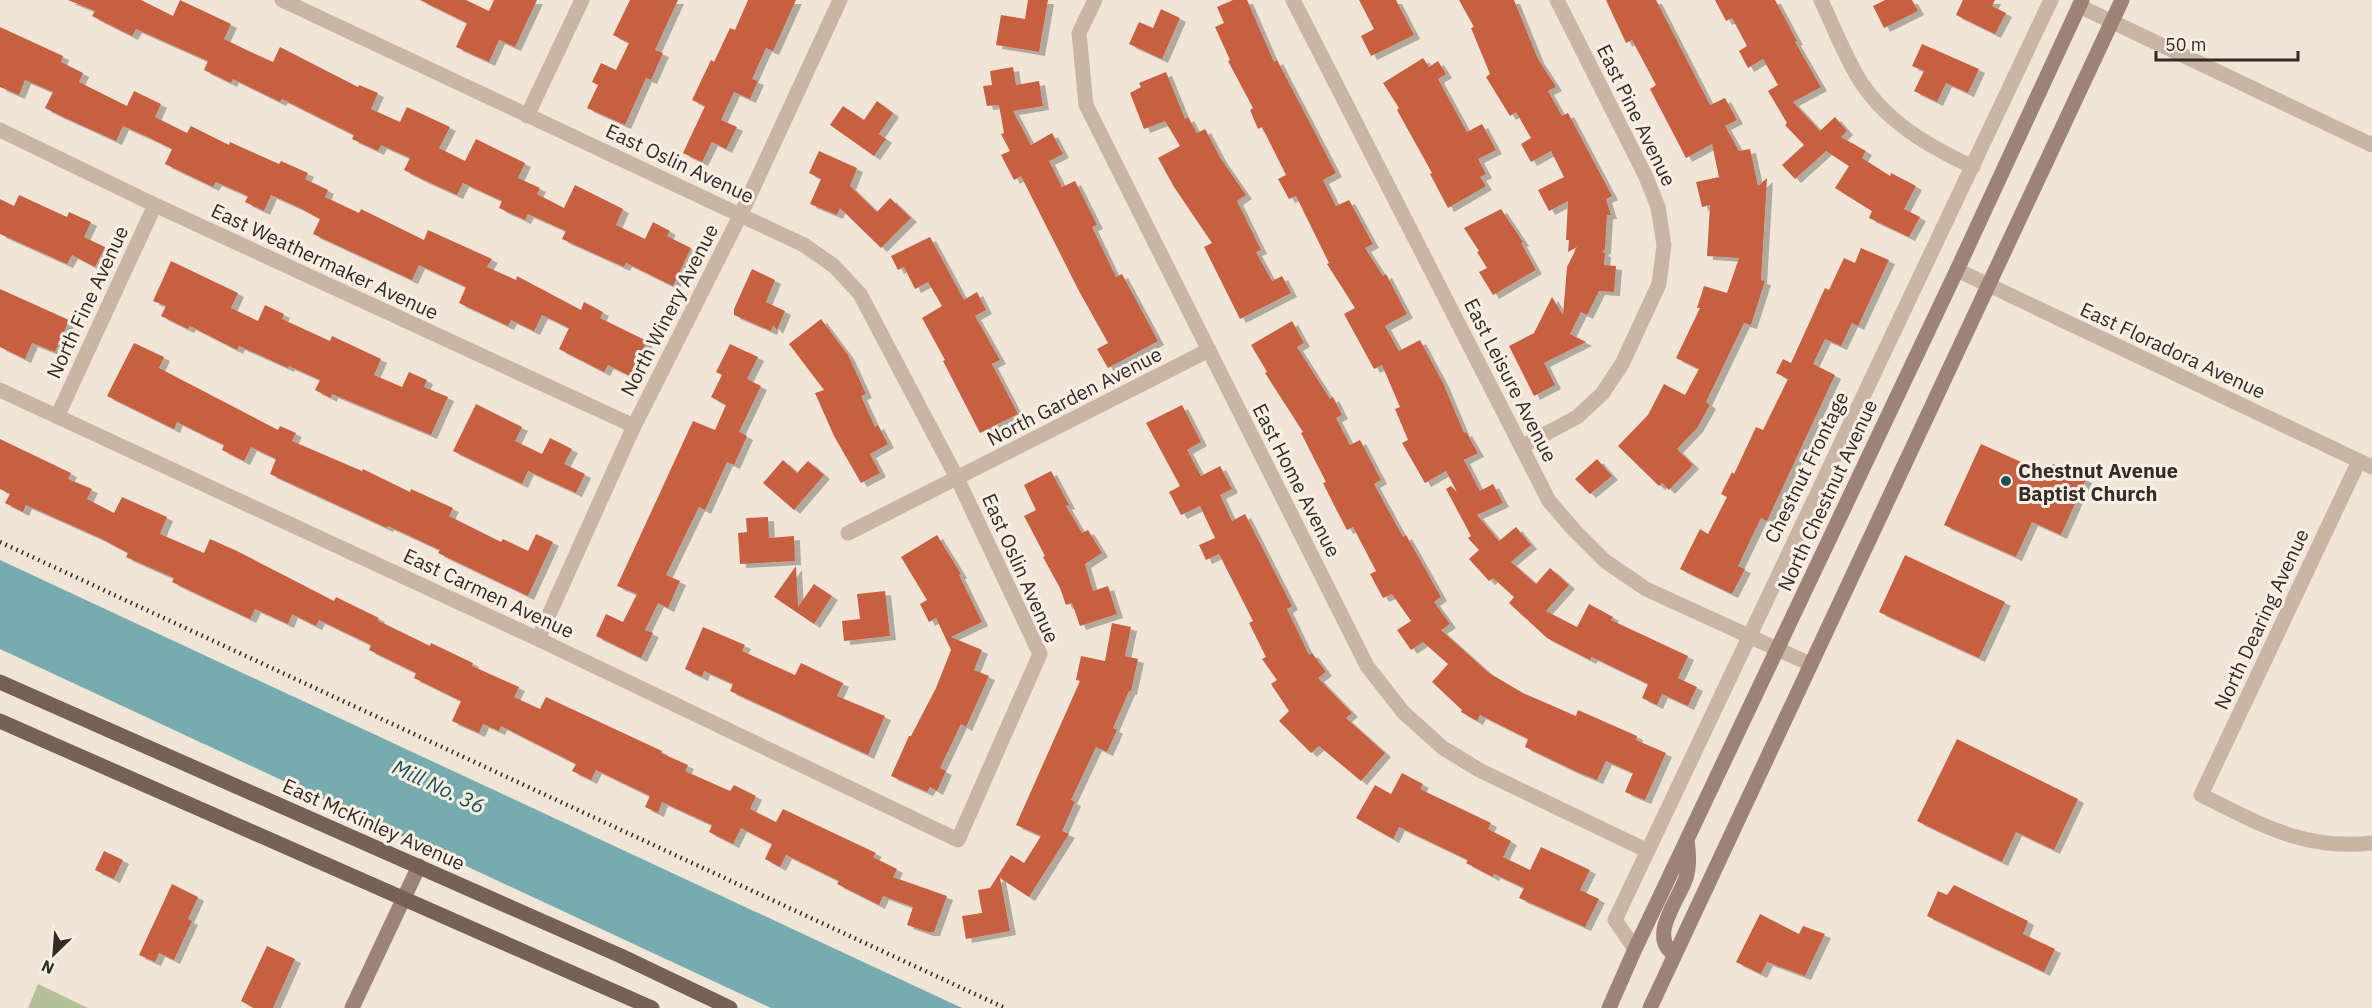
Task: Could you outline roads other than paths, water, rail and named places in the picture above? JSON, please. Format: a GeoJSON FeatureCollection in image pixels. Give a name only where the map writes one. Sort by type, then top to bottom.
{"type":"FeatureCollection","features":[{"type":"Feature","properties":{"kind":"main road"},"geometry":{"type":"LineString","coordinates":[[1650,1008],[2122,0]]}},
{"type":"Feature","properties":{"kind":"main road","name":"North Chestnut Avenue"},"geometry":{"type":"LineString","coordinates":[[1609,1008],[2081,3]]}},
{"type":"Feature","properties":{"kind":"main road","name":"East McKinley Avenue"},"geometry":{"type":"LineString","coordinates":[[5,685],[419,866],[621,956],[730,1008]]}},
{"type":"Feature","properties":{"kind":"main road"},"geometry":{"type":"LineString","coordinates":[[0,721],[405,897],[652,1008]]}},
{"type":"Feature","properties":{"kind":"main road"},"geometry":{"type":"LineString","coordinates":[[1674,954],[1667,950],[1663,942],[1662,931],[1687,876],[1689,860],[1687,840]]}},
{"type":"Feature","properties":{"kind":"main road"},"geometry":{"type":"LineString","coordinates":[[352,1008],[419,866]]}},
{"type":"Feature","properties":{"kind":"street","name":"East Oslin Avenue"},"geometry":{"type":"LineString","coordinates":[[282,0],[804,245],[834,266],[860,294],[957,478],[1040,654],[958,840]]}},
{"type":"Feature","properties":{"kind":"street"},"geometry":{"type":"LineString","coordinates":[[527,116],[582,0]]}},
{"type":"Feature","properties":{"kind":"street","name":"North Winery Avenue"},"geometry":{"type":"LineString","coordinates":[[538,639],[634,426],[741,214],[840,0]]}},
{"type":"Feature","properties":{"kind":"street","name":"East Home Avenue"},"geometry":{"type":"LineString","coordinates":[[1095,0],[1079,33],[1086,105],[1367,666],[1403,712],[1443,748],[1481,771],[1648,850]]}},
{"type":"Feature","properties":{"kind":"street","name":"East Leisure Avenue"},"geometry":{"type":"LineString","coordinates":[[1293,0],[1549,501],[1605,561],[1646,589],[1810,664]]}},
{"type":"Feature","properties":{"kind":"street","name":"East Pine Avenue"},"geometry":{"type":"LineString","coordinates":[[1521,447],[1577,417],[1602,394],[1622,364],[1659,284],[1664,245],[1658,207],[1646,177],[1557,0]]}},
{"type":"Feature","properties":{"kind":"street"},"geometry":{"type":"LineString","coordinates":[[1821,0],[1858,78],[1884,111],[1926,144],[1973,167]]}},
{"type":"Feature","properties":{"kind":"street","name":"Chestnut Frontage"},"geometry":{"type":"LineString","coordinates":[[1635,949],[1615,920],[2051,0]]}},
{"type":"Feature","properties":{"kind":"street"},"geometry":{"type":"LineString","coordinates":[[2081,3],[2111,22],[2372,145]]}},
{"type":"Feature","properties":{"kind":"street","name":"East Weathermaker Avenue"},"geometry":{"type":"LineString","coordinates":[[0,130],[155,205],[634,426]]}},
{"type":"Feature","properties":{"kind":"street","name":"North Fine Avenue"},"geometry":{"type":"LineString","coordinates":[[57,417],[155,205]]}},
{"type":"Feature","properties":{"kind":"street","name":"East Floradora Avenue"},"geometry":{"type":"LineString","coordinates":[[1957,270],[2365,464]]}},
{"type":"Feature","properties":{"kind":"street","name":"North Garden Avenue"},"geometry":{"type":"LineString","coordinates":[[957,478],[1209,350]]}},
{"type":"Feature","properties":{"kind":"street","name":"East Carmen Avenue"},"geometry":{"type":"LineString","coordinates":[[0,390],[538,639],[958,840]]}},
{"type":"Feature","properties":{"kind":"street","name":"North Dearing Avenue"},"geometry":{"type":"LineString","coordinates":[[2365,464],[2201,795],[2283,834],[2310,842],[2348,846],[2372,843]]}},
{"type":"Feature","properties":{"kind":"street","name":"East Oslin Avenue"},"geometry":{"type":"LineString","coordinates":[[848,533],[957,478]]}},
{"type":"Feature","properties":{"kind":"water","name":"Mill No. 36"},"geometry":{"type":"Polygon","coordinates":[[[0,560],[962,1008],[771,1008],[0,649],[0,560]]]}},
{"type":"Feature","properties":{"kind":"railway"},"geometry":{"type":"LineString","coordinates":[[0,542],[1005,1008]]}},
{"type":"Feature","properties":{"kind":"place","name":"Chestnut Avenue Baptist Church"},"geometry":{"type":"Point","coordinates":[2006,481]}}]}
